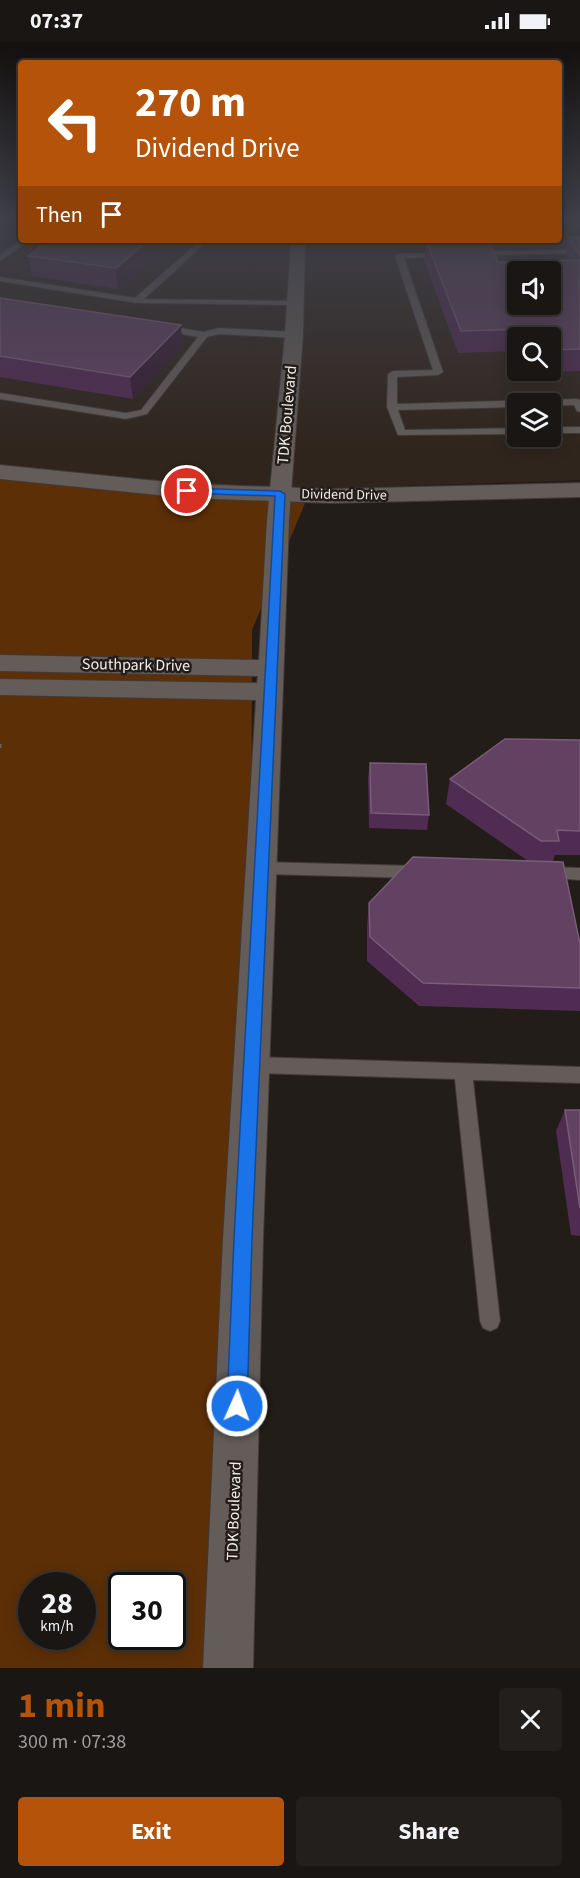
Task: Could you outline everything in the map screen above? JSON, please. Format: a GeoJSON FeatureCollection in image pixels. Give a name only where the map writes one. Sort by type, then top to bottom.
{"type":"FeatureCollection","features":[{"type":"Feature","properties":{"kind":"street","name":"TDK Boulevard"},"geometry":{"type":"LineString","coordinates":[[228,1668],[243,1239],[280,494],[296,295]]}},
{"type":"Feature","properties":{"kind":"street","name":"Dividend Drive"},"geometry":{"type":"LineString","coordinates":[[0,472],[187,491],[331,496],[580,490]]}},
{"type":"Feature","properties":{"kind":"street","name":"Southpark Drive"},"geometry":{"type":"LineString","coordinates":[[0,663],[92,663],[271,680]]}},
{"type":"Feature","properties":{"kind":"street","name":"Southpark Drive"},"geometry":{"type":"LineString","coordinates":[[0,687],[271,680]]}},
{"type":"Feature","properties":{"kind":"lane"},"geometry":{"type":"LineString","coordinates":[[99,295],[137,301],[296,303]]}},
{"type":"Feature","properties":{"kind":"lane"},"geometry":{"type":"LineString","coordinates":[[137,301],[144,295]]}},
{"type":"Feature","properties":{"kind":"lane"},"geometry":{"type":"LineString","coordinates":[[412,295],[438,372],[393,374],[392,407],[401,433],[507,431]]}},
{"type":"Feature","properties":{"kind":"lane"},"geometry":{"type":"LineString","coordinates":[[147,326],[204,334],[219,331],[294,335]]}},
{"type":"Feature","properties":{"kind":"lane"},"geometry":{"type":"LineString","coordinates":[[0,396],[126,416],[144,412],[204,334]]}},
{"type":"Feature","properties":{"kind":"lane"},"geometry":{"type":"LineString","coordinates":[[561,403],[577,402],[580,409]]}},
{"type":"Feature","properties":{"kind":"lane"},"geometry":{"type":"LineString","coordinates":[[392,407],[507,404]]}},
{"type":"Feature","properties":{"kind":"lane"},"geometry":{"type":"LineString","coordinates":[[561,430],[580,430]]}},
{"type":"Feature","properties":{"kind":"lane"},"geometry":{"type":"LineString","coordinates":[[262,868],[430,872]]}},
{"type":"Feature","properties":{"kind":"lane"},"geometry":{"type":"LineString","coordinates":[[536,873],[580,874]]}},
{"type":"Feature","properties":{"kind":"lane"},"geometry":{"type":"LineString","coordinates":[[252,1065],[580,1075]]}},
{"type":"Feature","properties":{"kind":"lane"},"geometry":{"type":"LineString","coordinates":[[463,1071],[490,1321]]}},
{"type":"Feature","properties":{"kind":"shaded area"},"geometry":{"type":"Polygon","coordinates":[[[0,295],[507,295],[507,315],[561,315],[561,295],[580,295],[580,480],[311,489],[0,470],[0,295]]]}},
{"type":"Feature","properties":{"kind":"shaded area"},"geometry":{"type":"Polygon","coordinates":[[[0,470],[311,489],[252,630],[251,1040],[207,1668],[0,1668],[0,470]]]}},
{"type":"Feature","properties":{"kind":"building"},"geometry":{"type":"Polygon","coordinates":[[[447,295],[507,295],[507,315],[561,315],[561,295],[580,295],[580,349],[561,350],[561,327],[507,327],[507,330],[461,331],[447,295]]]}},
{"type":"Feature","properties":{"kind":"building"},"geometry":{"type":"Polygon","coordinates":[[[0,298],[181,325],[130,377],[0,356],[0,298]]]}},
{"type":"Feature","properties":{"kind":"building"},"geometry":{"type":"Polygon","coordinates":[[[505,739],[580,740],[580,831],[557,830],[559,841],[541,841],[450,779],[505,739]]]}},
{"type":"Feature","properties":{"kind":"building"},"geometry":{"type":"Polygon","coordinates":[[[370,763],[426,764],[429,815],[371,813],[370,763]]]}},
{"type":"Feature","properties":{"kind":"building"},"geometry":{"type":"Polygon","coordinates":[[[413,857],[563,862],[580,944],[580,988],[423,983],[370,937],[369,903],[413,857]]]}},
{"type":"Feature","properties":{"kind":"building"},"geometry":{"type":"Polygon","coordinates":[[[565,1110],[580,1110],[580,1208],[565,1110]]]}},
{"type":"Feature","properties":{"kind":"route"},"geometry":{"type":"LineString","coordinates":[[187,491],[280,494],[243,1239],[237,1406]]}}]}
